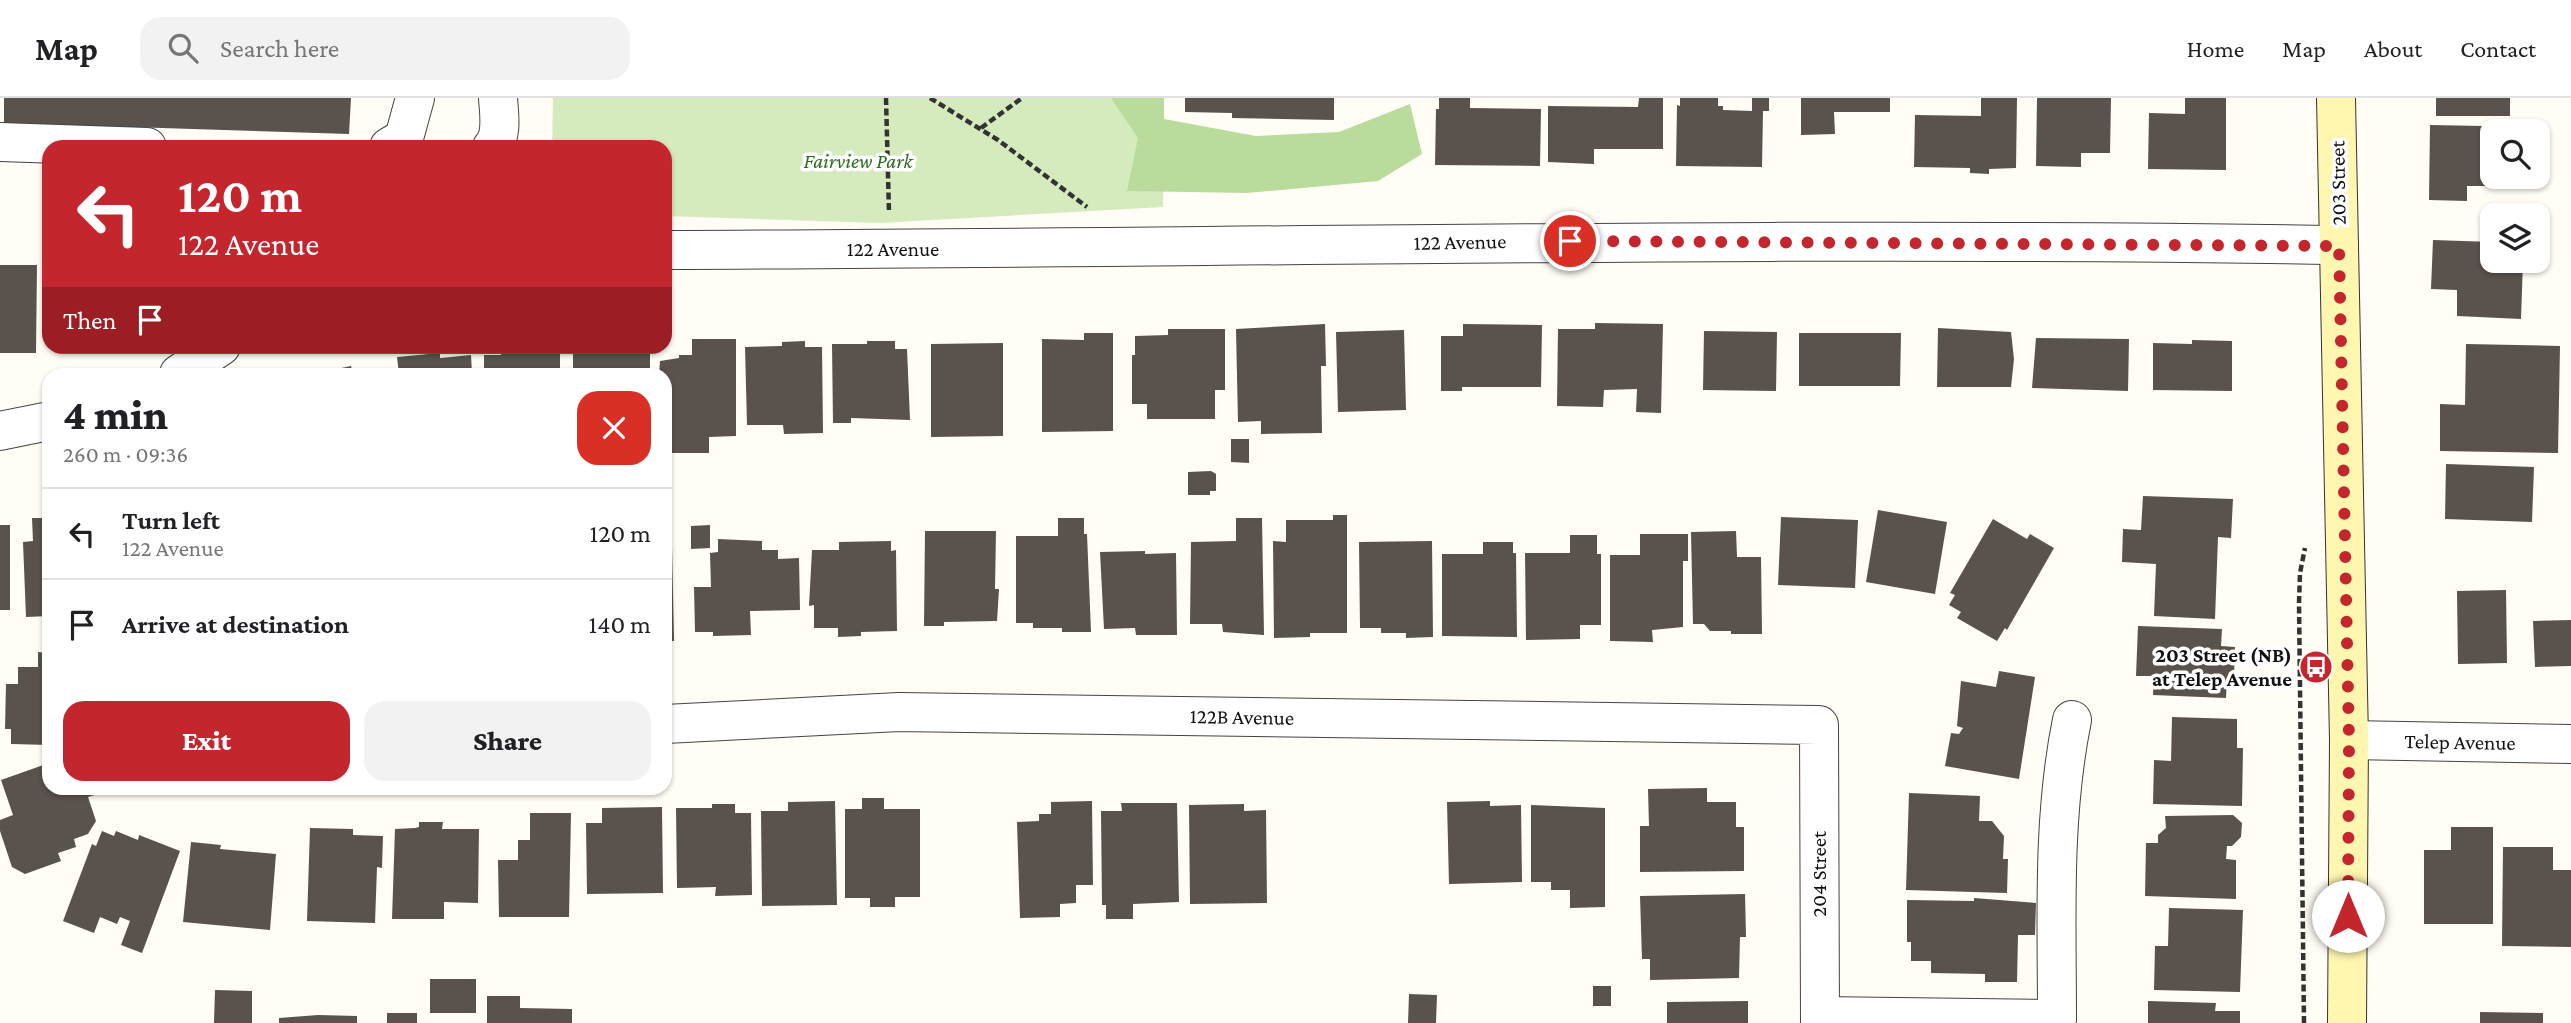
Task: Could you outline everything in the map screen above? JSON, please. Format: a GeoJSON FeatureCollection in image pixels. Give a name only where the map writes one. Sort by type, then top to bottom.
{"type":"FeatureCollection","features":[{"type":"Feature","properties":{"kind":"main road","name":"203 Street"},"geometry":{"type":"LineString","coordinates":[[2336,98],[2349,740],[2347,1023]]}},
{"type":"Feature","properties":{"kind":"street"},"geometry":{"type":"LineString","coordinates":[[400,140],[404,138],[415,98]]}},
{"type":"Feature","properties":{"kind":"street"},"geometry":{"type":"LineString","coordinates":[[495,140],[500,125],[498,98]]}},
{"type":"Feature","properties":{"kind":"street"},"geometry":{"type":"LineString","coordinates":[[0,142],[42,143]]}},
{"type":"Feature","properties":{"kind":"street","name":"122 Avenue"},"geometry":{"type":"LineString","coordinates":[[672,250],[1105,249],[1518,241],[2339,246]]}},
{"type":"Feature","properties":{"kind":"street"},"geometry":{"type":"LineString","coordinates":[[188,368],[209,354]]}},
{"type":"Feature","properties":{"kind":"street"},"geometry":{"type":"LineString","coordinates":[[0,431],[42,422]]}},
{"type":"Feature","properties":{"kind":"street","name":"122B Avenue"},"geometry":{"type":"LineString","coordinates":[[672,724],[900,712],[1819,725]]}},
{"type":"Feature","properties":{"kind":"street"},"geometry":{"type":"LineString","coordinates":[[1819,1020],[2057,1019],[2058,823],[2061,774],[2072,720]]}},
{"type":"Feature","properties":{"kind":"street","name":"204 Street"},"geometry":{"type":"LineString","coordinates":[[1819,725],[1819,1020]]}},
{"type":"Feature","properties":{"kind":"street","name":"Telep Avenue"},"geometry":{"type":"LineString","coordinates":[[2349,740],[2571,744]]}},
{"type":"Feature","properties":{"kind":"path"},"geometry":{"type":"LineString","coordinates":[[886,98],[889,226]]}},
{"type":"Feature","properties":{"kind":"path"},"geometry":{"type":"LineString","coordinates":[[930,98],[981,128],[1090,209]]}},
{"type":"Feature","properties":{"kind":"path"},"geometry":{"type":"LineString","coordinates":[[981,128],[1022,98]]}},
{"type":"Feature","properties":{"kind":"path"},"geometry":{"type":"LineString","coordinates":[[2304,1023],[2299,603],[2300,573],[2308,539]]}},
{"type":"Feature","properties":{"kind":"green space","name":"Fairview Park"},"geometry":{"type":"Polygon","coordinates":[[[553,98],[1164,98],[1163,207],[879,223],[672,216],[672,140],[552,140],[553,98]]]}},
{"type":"Feature","properties":{"kind":"green space"},"geometry":{"type":"Polygon","coordinates":[[[1111,98],[1164,98],[1164,119],[1256,136],[1339,132],[1410,104],[1422,154],[1378,181],[1247,193],[1127,191],[1138,138],[1111,98]]]}},
{"type":"Feature","properties":{"kind":"building"},"geometry":{"type":"Polygon","coordinates":[[[4,98],[351,98],[349,134],[4,123],[4,98]]]}},
{"type":"Feature","properties":{"kind":"building"},"geometry":{"type":"Polygon","coordinates":[[[1185,98],[1334,98],[1334,120],[1232,118],[1232,113],[1185,112],[1185,98]]]}},
{"type":"Feature","properties":{"kind":"building"},"geometry":{"type":"Polygon","coordinates":[[[1439,98],[1470,98],[1470,108],[1541,109],[1540,166],[1435,165],[1436,109],[1439,109],[1439,98]]]}},
{"type":"Feature","properties":{"kind":"building"},"geometry":{"type":"Polygon","coordinates":[[[1639,98],[1663,98],[1663,149],[1594,149],[1594,164],[1548,162],[1548,106],[1638,107],[1639,98]]]}},
{"type":"Feature","properties":{"kind":"building"},"geometry":{"type":"Polygon","coordinates":[[[1680,98],[1718,98],[1718,106],[1723,106],[1723,110],[1752,111],[1752,98],[1769,98],[1769,111],[1763,111],[1762,167],[1676,166],[1677,105],[1680,106],[1680,98]]]}},
{"type":"Feature","properties":{"kind":"building"},"geometry":{"type":"Polygon","coordinates":[[[1801,98],[1890,98],[1890,112],[1834,112],[1835,134],[1801,135],[1801,98]]]}},
{"type":"Feature","properties":{"kind":"building"},"geometry":{"type":"Polygon","coordinates":[[[1981,98],[2017,98],[2016,168],[1989,169],[1989,174],[1970,173],[1970,168],[1914,167],[1915,115],[1981,116],[1981,98]]]}},
{"type":"Feature","properties":{"kind":"building"},"geometry":{"type":"Polygon","coordinates":[[[2037,98],[2111,98],[2110,153],[2081,153],[2081,167],[2036,166],[2037,98]]]}},
{"type":"Feature","properties":{"kind":"building"},"geometry":{"type":"Polygon","coordinates":[[[2185,98],[2226,98],[2226,170],[2148,169],[2149,113],[2185,114],[2185,98]]]}},
{"type":"Feature","properties":{"kind":"building"},"geometry":{"type":"Polygon","coordinates":[[[2436,98],[2510,98],[2510,116],[2436,116],[2436,98]]]}},
{"type":"Feature","properties":{"kind":"building"},"geometry":{"type":"Polygon","coordinates":[[[2430,125],[2480,126],[2480,186],[2467,186],[2467,201],[2429,200],[2430,125]]]}},
{"type":"Feature","properties":{"kind":"building"},"geometry":{"type":"Polygon","coordinates":[[[2433,240],[2480,242],[2480,273],[2523,273],[2521,319],[2457,316],[2457,290],[2431,289],[2433,240]]]}},
{"type":"Feature","properties":{"kind":"building"},"geometry":{"type":"Polygon","coordinates":[[[0,265],[37,265],[36,353],[0,353],[0,265]]]}},
{"type":"Feature","properties":{"kind":"building"},"geometry":{"type":"Polygon","coordinates":[[[1595,323],[1663,324],[1661,413],[1636,412],[1637,389],[1604,390],[1603,407],[1557,406],[1558,329],[1595,329],[1595,323]]]}},
{"type":"Feature","properties":{"kind":"building"},"geometry":{"type":"Polygon","coordinates":[[[1325,324],[1326,366],[1321,366],[1322,433],[1261,434],[1261,421],[1238,422],[1236,329],[1325,324]]]}},
{"type":"Feature","properties":{"kind":"building"},"geometry":{"type":"Polygon","coordinates":[[[1463,324],[1542,325],[1541,387],[1462,387],[1462,391],[1441,391],[1441,336],[1463,336],[1463,324]]]}},
{"type":"Feature","properties":{"kind":"building"},"geometry":{"type":"Polygon","coordinates":[[[1938,328],[2011,332],[2014,359],[2011,387],[1937,387],[1938,328]]]}},
{"type":"Feature","properties":{"kind":"building"},"geometry":{"type":"Polygon","coordinates":[[[1168,329],[1225,329],[1225,390],[1215,390],[1215,419],[1147,419],[1147,404],[1132,404],[1132,355],[1135,355],[1135,336],[1168,335],[1168,329]]]}},
{"type":"Feature","properties":{"kind":"building"},"geometry":{"type":"Polygon","coordinates":[[[1404,330],[1406,410],[1338,412],[1336,332],[1404,330]]]}},
{"type":"Feature","properties":{"kind":"building"},"geometry":{"type":"Polygon","coordinates":[[[1704,331],[1777,332],[1776,391],[1703,390],[1704,331]]]}},
{"type":"Feature","properties":{"kind":"building"},"geometry":{"type":"Polygon","coordinates":[[[1084,333],[1113,333],[1113,431],[1042,432],[1042,339],[1084,340],[1084,333]]]}},
{"type":"Feature","properties":{"kind":"building"},"geometry":{"type":"Polygon","coordinates":[[[1799,333],[1901,333],[1900,386],[1799,386],[1799,333]]]}},
{"type":"Feature","properties":{"kind":"building"},"geometry":{"type":"Polygon","coordinates":[[[2036,338],[2129,339],[2128,391],[2032,388],[2036,338]]]}},
{"type":"Feature","properties":{"kind":"building"},"geometry":{"type":"Polygon","coordinates":[[[692,339],[736,339],[736,436],[709,437],[709,453],[672,453],[672,368],[659,368],[660,361],[679,358],[679,355],[692,355],[692,339]]]}},
{"type":"Feature","properties":{"kind":"building"},"geometry":{"type":"Polygon","coordinates":[[[2192,340],[2232,341],[2232,391],[2153,390],[2153,343],[2192,344],[2192,340]]]}},
{"type":"Feature","properties":{"kind":"building"},"geometry":{"type":"Polygon","coordinates":[[[805,341],[805,347],[822,347],[823,433],[784,434],[783,425],[747,425],[745,347],[782,346],[782,342],[805,341]]]}},
{"type":"Feature","properties":{"kind":"building"},"geometry":{"type":"Polygon","coordinates":[[[867,341],[895,341],[895,349],[907,349],[910,420],[851,418],[851,423],[833,423],[832,344],[867,344],[867,341]]]}},
{"type":"Feature","properties":{"kind":"building"},"geometry":{"type":"Polygon","coordinates":[[[1003,343],[1003,436],[931,437],[931,344],[1003,343]]]}},
{"type":"Feature","properties":{"kind":"building"},"geometry":{"type":"Polygon","coordinates":[[[2466,344],[2560,346],[2558,453],[2440,451],[2440,404],[2465,405],[2466,344]]]}},
{"type":"Feature","properties":{"kind":"building"},"geometry":{"type":"Polygon","coordinates":[[[440,354],[440,358],[471,355],[472,368],[398,368],[397,357],[440,354]]]}},
{"type":"Feature","properties":{"kind":"building"},"geometry":{"type":"Polygon","coordinates":[[[560,354],[560,368],[484,368],[484,355],[560,354]]]}},
{"type":"Feature","properties":{"kind":"building"},"geometry":{"type":"Polygon","coordinates":[[[573,354],[650,354],[650,368],[573,368],[573,354]]]}},
{"type":"Feature","properties":{"kind":"building"},"geometry":{"type":"Polygon","coordinates":[[[1231,439],[1249,439],[1249,463],[1231,462],[1231,439]]]}},
{"type":"Feature","properties":{"kind":"building"},"geometry":{"type":"Polygon","coordinates":[[[2446,464],[2534,467],[2532,522],[2445,519],[2446,464]]]}},
{"type":"Feature","properties":{"kind":"building"},"geometry":{"type":"Polygon","coordinates":[[[1211,471],[1216,474],[1216,491],[1210,491],[1210,495],[1188,495],[1188,472],[1211,471]]]}},
{"type":"Feature","properties":{"kind":"building"},"geometry":{"type":"Polygon","coordinates":[[[2143,496],[2233,499],[2231,538],[2218,537],[2215,619],[2154,616],[2156,564],[2122,562],[2123,529],[2141,530],[2143,496]]]}},
{"type":"Feature","properties":{"kind":"building"},"geometry":{"type":"Polygon","coordinates":[[[1878,510],[1947,522],[1935,594],[1866,582],[1878,510]]]}},
{"type":"Feature","properties":{"kind":"building"},"geometry":{"type":"Polygon","coordinates":[[[1333,515],[1347,515],[1347,633],[1310,633],[1310,637],[1274,638],[1273,541],[1286,542],[1286,520],[1333,520],[1333,515]]]}},
{"type":"Feature","properties":{"kind":"building"},"geometry":{"type":"Polygon","coordinates":[[[1781,517],[1858,520],[1855,588],[1778,585],[1781,517]]]}},
{"type":"Feature","properties":{"kind":"building"},"geometry":{"type":"Polygon","coordinates":[[[32,518],[42,518],[42,616],[26,617],[23,542],[33,541],[32,518]]]}},
{"type":"Feature","properties":{"kind":"building"},"geometry":{"type":"Polygon","coordinates":[[[1058,518],[1084,518],[1091,632],[1062,632],[1062,628],[1033,628],[1033,623],[1016,623],[1016,536],[1058,536],[1058,518]]]}},
{"type":"Feature","properties":{"kind":"building"},"geometry":{"type":"Polygon","coordinates":[[[1236,518],[1262,518],[1264,635],[1223,632],[1222,624],[1190,624],[1191,542],[1236,541],[1236,518]]]}},
{"type":"Feature","properties":{"kind":"building"},"geometry":{"type":"Polygon","coordinates":[[[1993,519],[2027,539],[2030,534],[2054,548],[2007,630],[2005,628],[1997,641],[1957,618],[1961,612],[1949,605],[1955,595],[1950,593],[1993,519]]]}},
{"type":"Feature","properties":{"kind":"building"},"geometry":{"type":"Polygon","coordinates":[[[0,525],[10,525],[10,610],[0,610],[0,525]]]}},
{"type":"Feature","properties":{"kind":"building"},"geometry":{"type":"Polygon","coordinates":[[[710,525],[710,548],[691,549],[691,526],[710,525]]]}},
{"type":"Feature","properties":{"kind":"building"},"geometry":{"type":"Polygon","coordinates":[[[925,531],[996,531],[995,589],[999,589],[997,621],[944,622],[944,626],[924,626],[925,531]]]}},
{"type":"Feature","properties":{"kind":"building"},"geometry":{"type":"Polygon","coordinates":[[[1736,531],[1737,557],[1761,557],[1762,634],[1710,631],[1704,624],[1693,624],[1691,532],[1736,531]]]}},
{"type":"Feature","properties":{"kind":"building"},"geometry":{"type":"Polygon","coordinates":[[[1640,534],[1688,534],[1688,561],[1683,561],[1683,627],[1652,630],[1653,642],[1610,641],[1610,555],[1640,555],[1640,534]]]}},
{"type":"Feature","properties":{"kind":"building"},"geometry":{"type":"Polygon","coordinates":[[[1570,535],[1597,535],[1597,554],[1601,554],[1601,625],[1580,625],[1580,639],[1526,640],[1525,553],[1570,553],[1570,535]]]}},
{"type":"Feature","properties":{"kind":"building"},"geometry":{"type":"Polygon","coordinates":[[[718,539],[762,541],[762,550],[778,550],[778,559],[799,558],[800,610],[750,611],[751,635],[713,636],[713,632],[695,632],[694,587],[711,587],[710,553],[718,552],[718,539]]]}},
{"type":"Feature","properties":{"kind":"building"},"geometry":{"type":"Polygon","coordinates":[[[891,541],[891,551],[896,550],[897,631],[861,632],[861,636],[838,637],[838,628],[814,628],[814,605],[809,606],[812,550],[839,550],[839,542],[891,541]]]}},
{"type":"Feature","properties":{"kind":"building"},"geometry":{"type":"Polygon","coordinates":[[[1432,541],[1433,637],[1406,638],[1406,633],[1381,633],[1381,628],[1360,628],[1359,542],[1432,541]]]}},
{"type":"Feature","properties":{"kind":"building"},"geometry":{"type":"Polygon","coordinates":[[[1483,542],[1513,542],[1513,553],[1516,553],[1517,637],[1442,636],[1442,554],[1483,554],[1483,542]]]}},
{"type":"Feature","properties":{"kind":"building"},"geometry":{"type":"Polygon","coordinates":[[[672,547],[674,641],[672,641],[672,547]]]}},
{"type":"Feature","properties":{"kind":"building"},"geometry":{"type":"Polygon","coordinates":[[[1145,551],[1145,554],[1176,553],[1177,635],[1136,635],[1135,628],[1104,629],[1100,552],[1145,551]]]}},
{"type":"Feature","properties":{"kind":"building"},"geometry":{"type":"Polygon","coordinates":[[[2506,590],[2507,663],[2458,664],[2457,591],[2506,590]]]}},
{"type":"Feature","properties":{"kind":"building"},"geometry":{"type":"Polygon","coordinates":[[[2571,620],[2571,666],[2535,667],[2533,621],[2571,620]]]}},
{"type":"Feature","properties":{"kind":"building"},"geometry":{"type":"Polygon","coordinates":[[[2138,626],[2222,629],[2221,646],[2235,647],[2234,678],[2227,678],[2226,698],[2153,695],[2154,676],[2136,676],[2138,626]]]}},
{"type":"Feature","properties":{"kind":"building"},"geometry":{"type":"Polygon","coordinates":[[[38,652],[42,652],[42,745],[11,744],[11,729],[5,729],[6,684],[18,684],[18,667],[38,667],[38,652]]]}},
{"type":"Feature","properties":{"kind":"building"},"geometry":{"type":"Polygon","coordinates":[[[1999,671],[2035,677],[2019,779],[1945,766],[1951,733],[1959,734],[1963,728],[1957,726],[1961,681],[1996,687],[1999,671]]]}},
{"type":"Feature","properties":{"kind":"building"},"geometry":{"type":"Polygon","coordinates":[[[2172,717],[2237,719],[2237,748],[2243,748],[2242,806],[2153,804],[2154,760],[2171,761],[2172,717]]]}},
{"type":"Feature","properties":{"kind":"building"},"geometry":{"type":"Polygon","coordinates":[[[42,765],[42,795],[95,795],[88,797],[96,821],[88,834],[74,839],[76,847],[58,853],[61,861],[25,874],[12,867],[0,831],[0,820],[13,815],[1,780],[42,765]]]}},
{"type":"Feature","properties":{"kind":"building"},"geometry":{"type":"Polygon","coordinates":[[[1707,788],[1707,802],[1736,802],[1736,827],[1744,827],[1744,871],[1640,872],[1640,826],[1649,826],[1648,789],[1707,788]]]}},
{"type":"Feature","properties":{"kind":"building"},"geometry":{"type":"Polygon","coordinates":[[[1909,793],[1980,796],[1979,821],[1992,821],[2004,836],[2003,859],[2008,859],[2007,893],[1906,890],[1909,793]]]}},
{"type":"Feature","properties":{"kind":"building"},"geometry":{"type":"Polygon","coordinates":[[[862,798],[884,798],[884,809],[920,809],[920,897],[895,897],[895,907],[870,907],[870,898],[845,898],[845,809],[862,809],[862,798]]]}},
{"type":"Feature","properties":{"kind":"building"},"geometry":{"type":"Polygon","coordinates":[[[835,801],[837,905],[762,906],[761,811],[788,811],[788,802],[835,801]]]}},
{"type":"Feature","properties":{"kind":"building"},"geometry":{"type":"Polygon","coordinates":[[[1092,801],[1093,885],[1076,885],[1076,903],[1060,904],[1060,917],[1020,918],[1017,822],[1039,821],[1039,814],[1051,814],[1051,802],[1092,801]]]}},
{"type":"Feature","properties":{"kind":"building"},"geometry":{"type":"Polygon","coordinates":[[[1490,801],[1490,806],[1521,805],[1522,882],[1449,884],[1447,802],[1490,801]]]}},
{"type":"Feature","properties":{"kind":"building"},"geometry":{"type":"Polygon","coordinates":[[[1121,803],[1177,803],[1179,902],[1133,904],[1133,919],[1106,919],[1106,905],[1102,905],[1101,811],[1122,811],[1121,803]]]}},
{"type":"Feature","properties":{"kind":"building"},"geometry":{"type":"Polygon","coordinates":[[[712,804],[735,804],[735,813],[751,813],[752,895],[715,896],[716,887],[677,888],[676,808],[712,808],[712,804]]]}},
{"type":"Feature","properties":{"kind":"building"},"geometry":{"type":"Polygon","coordinates":[[[1244,804],[1244,811],[1266,810],[1267,903],[1190,904],[1189,805],[1244,804]]]}},
{"type":"Feature","properties":{"kind":"building"},"geometry":{"type":"Polygon","coordinates":[[[1531,805],[1605,808],[1605,907],[1570,908],[1570,890],[1551,890],[1551,882],[1531,882],[1531,805]]]}},
{"type":"Feature","properties":{"kind":"building"},"geometry":{"type":"Polygon","coordinates":[[[662,807],[663,893],[587,894],[586,823],[602,823],[602,808],[662,807]]]}},
{"type":"Feature","properties":{"kind":"building"},"geometry":{"type":"Polygon","coordinates":[[[530,813],[571,813],[569,917],[499,917],[498,860],[518,860],[518,840],[530,840],[530,813]]]}},
{"type":"Feature","properties":{"kind":"building"},"geometry":{"type":"Polygon","coordinates":[[[2233,815],[2242,823],[2241,837],[2232,846],[2227,846],[2226,859],[2236,860],[2236,899],[2145,896],[2146,843],[2158,843],[2158,835],[2166,828],[2165,816],[2233,815]]]}},
{"type":"Feature","properties":{"kind":"building"},"geometry":{"type":"Polygon","coordinates":[[[419,822],[443,822],[442,829],[479,829],[478,903],[444,902],[444,919],[392,919],[395,829],[419,827],[419,822]]]}},
{"type":"Feature","properties":{"kind":"building"},"geometry":{"type":"Polygon","coordinates":[[[2451,827],[2493,827],[2493,924],[2424,924],[2424,850],[2451,850],[2451,827]]]}},
{"type":"Feature","properties":{"kind":"building"},"geometry":{"type":"Polygon","coordinates":[[[310,828],[353,829],[353,835],[383,836],[382,868],[377,867],[375,923],[307,921],[310,828]]]}},
{"type":"Feature","properties":{"kind":"building"},"geometry":{"type":"Polygon","coordinates":[[[102,831],[114,836],[116,831],[138,840],[139,835],[180,851],[142,953],[121,945],[130,921],[120,917],[117,924],[100,917],[94,933],[63,921],[92,844],[96,846],[102,831]]]}},
{"type":"Feature","properties":{"kind":"building"},"geometry":{"type":"Polygon","coordinates":[[[191,842],[221,845],[220,849],[276,854],[270,930],[183,922],[191,842]]]}},
{"type":"Feature","properties":{"kind":"building"},"geometry":{"type":"Polygon","coordinates":[[[2503,847],[2553,847],[2553,870],[2571,870],[2571,947],[2502,946],[2503,847]]]}},
{"type":"Feature","properties":{"kind":"building"},"geometry":{"type":"Polygon","coordinates":[[[1745,894],[1746,937],[1740,937],[1739,978],[1650,980],[1650,959],[1642,959],[1640,896],[1745,894]]]}},
{"type":"Feature","properties":{"kind":"building"},"geometry":{"type":"Polygon","coordinates":[[[1974,898],[2036,903],[2035,935],[2018,935],[2017,982],[1985,982],[1985,974],[1931,973],[1931,961],[1911,961],[1911,942],[1907,942],[1907,900],[1974,901],[1974,898]]]}},
{"type":"Feature","properties":{"kind":"building"},"geometry":{"type":"Polygon","coordinates":[[[2169,908],[2243,910],[2240,992],[2154,990],[2155,946],[2168,946],[2169,908]]]}},
{"type":"Feature","properties":{"kind":"building"},"geometry":{"type":"Polygon","coordinates":[[[430,979],[476,979],[476,1013],[430,1013],[430,979]]]}},
{"type":"Feature","properties":{"kind":"building"},"geometry":{"type":"Polygon","coordinates":[[[1593,986],[1611,986],[1611,1006],[1593,1006],[1593,986]]]}},
{"type":"Feature","properties":{"kind":"building"},"geometry":{"type":"Polygon","coordinates":[[[215,990],[252,991],[252,1023],[214,1023],[215,990]]]}},
{"type":"Feature","properties":{"kind":"building"},"geometry":{"type":"Polygon","coordinates":[[[1409,994],[1437,995],[1436,1023],[1408,1023],[1409,994]]]}},
{"type":"Feature","properties":{"kind":"building"},"geometry":{"type":"Polygon","coordinates":[[[487,996],[520,996],[520,1008],[572,1009],[572,1023],[487,1023],[487,996]]]}},
{"type":"Feature","properties":{"kind":"building"},"geometry":{"type":"Polygon","coordinates":[[[1748,1001],[1748,1023],[1667,1023],[1667,1002],[1748,1001]]]}},
{"type":"Feature","properties":{"kind":"building"},"geometry":{"type":"Polygon","coordinates":[[[2148,1001],[2216,1003],[2215,1011],[2240,1011],[2240,1023],[2148,1023],[2148,1001]]]}},
{"type":"Feature","properties":{"kind":"building"},"geometry":{"type":"Polygon","coordinates":[[[2480,1012],[2543,1013],[2543,1023],[2480,1023],[2480,1012]]]}},
{"type":"Feature","properties":{"kind":"building"},"geometry":{"type":"Polygon","coordinates":[[[387,1013],[417,1013],[417,1023],[387,1023],[387,1013]]]}},
{"type":"Feature","properties":{"kind":"building"},"geometry":{"type":"Polygon","coordinates":[[[357,1016],[357,1023],[279,1023],[279,1018],[357,1016]]]}},
{"type":"Feature","properties":{"kind":"place","name":"203 Street (NB) at Telep Avenue"},"geometry":{"type":"Point","coordinates":[2316,667]}},
{"type":"Feature","properties":{"kind":"route"},"geometry":{"type":"LineString","coordinates":[[1570,241],[2339,246],[2349,740],[2348,916]]}}]}
